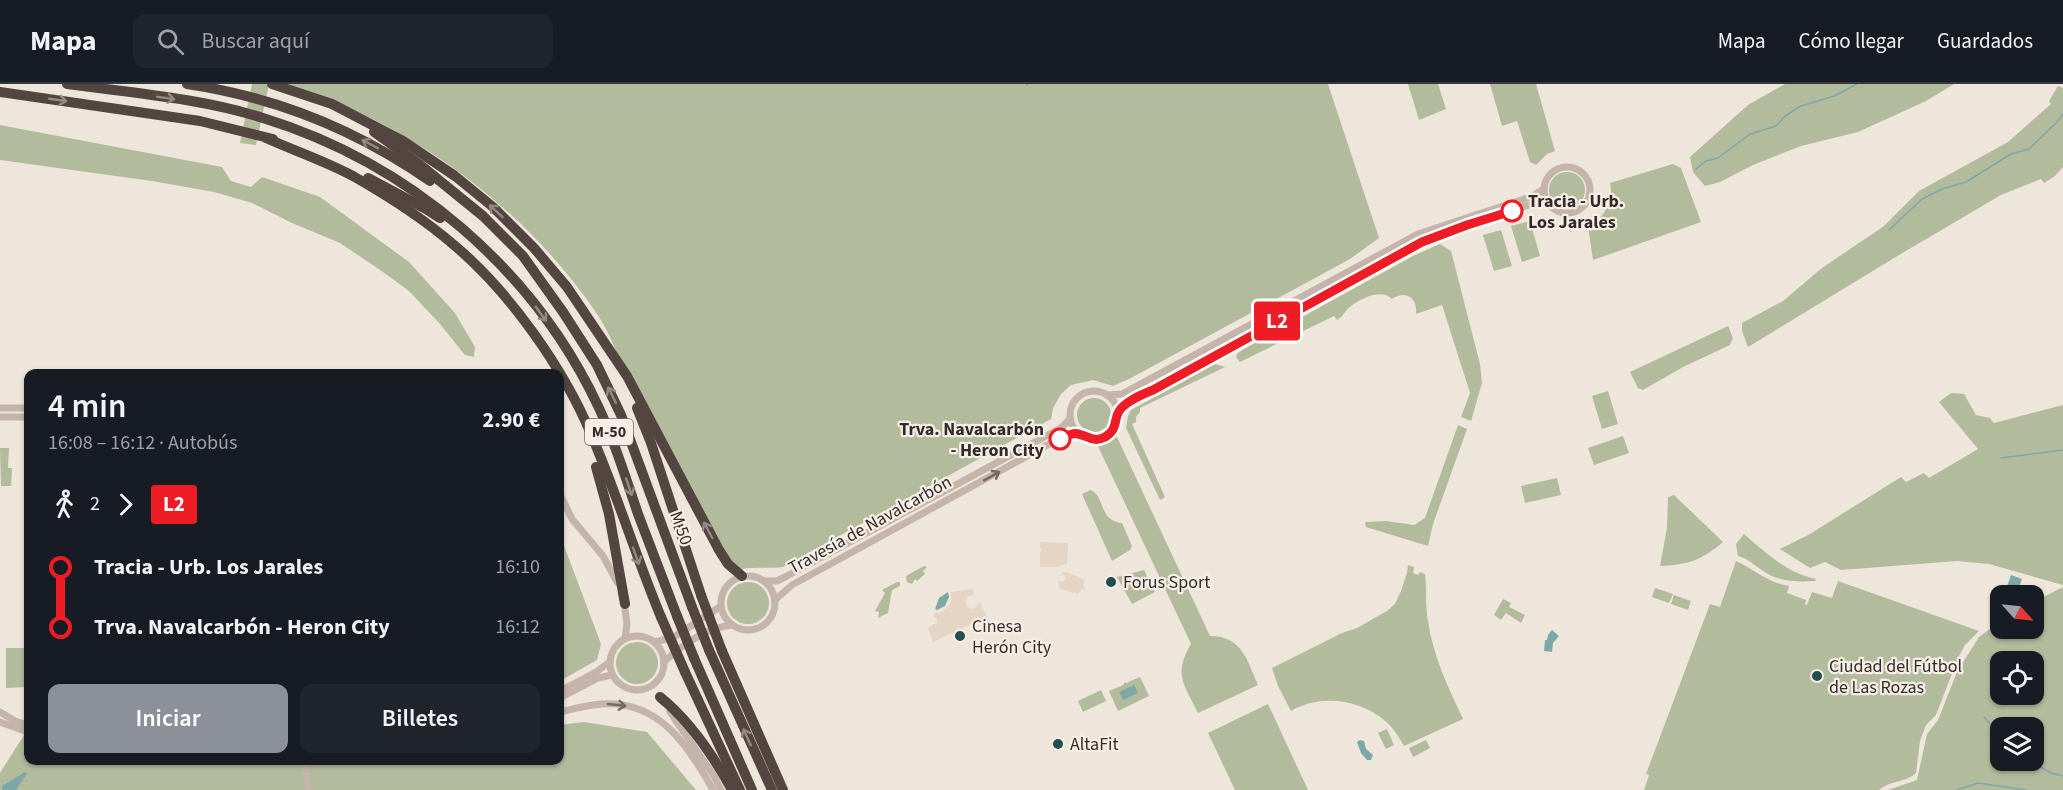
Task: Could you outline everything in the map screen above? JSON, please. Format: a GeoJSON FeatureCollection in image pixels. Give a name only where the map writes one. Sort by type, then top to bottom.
{"type":"FeatureCollection","features":[{"type":"Feature","properties":{"kind":"highway","name":"M-50"},"geometry":{"type":"LineString","coordinates":[[67,84],[155,96],[244,113],[311,135],[378,168],[424,197],[454,221],[504,269],[561,341],[598,408],[612,439],[677,616],[752,790]]}},
{"type":"Feature","properties":{"kind":"highway","name":"M-50"},"geometry":{"type":"LineString","coordinates":[[187,84],[248,95],[318,119],[356,137],[416,171],[479,220],[515,254],[544,287]]}},
{"type":"Feature","properties":{"kind":"highway"},"geometry":{"type":"LineString","coordinates":[[272,84],[332,104],[403,141],[455,176],[493,207],[534,248],[567,287],[627,375],[719,550],[728,564],[742,576]]}},
{"type":"Feature","properties":{"kind":"highway"},"geometry":{"type":"LineString","coordinates":[[0,92],[200,121],[241,130],[323,157],[426,209],[452,226],[504,269]]}},
{"type":"Feature","properties":{"kind":"highway"},"geometry":{"type":"LineString","coordinates":[[307,96],[365,126],[420,164],[483,216],[524,256],[544,287]]}},
{"type":"Feature","properties":{"kind":"highway"},"geometry":{"type":"LineString","coordinates":[[263,137],[352,176],[413,214],[454,245],[490,279],[556,369]]}},
{"type":"Feature","properties":{"kind":"highway","name":"M 50"},"geometry":{"type":"LineString","coordinates":[[544,287],[597,365],[621,415],[692,607],[772,790]]}},
{"type":"Feature","properties":{"kind":"highway"},"geometry":{"type":"LineString","coordinates":[[595,328],[616,366],[651,444],[722,651],[783,790]]}},
{"type":"Feature","properties":{"kind":"highway"},"geometry":{"type":"LineString","coordinates":[[564,382],[592,435],[661,617],[740,790]]}},
{"type":"Feature","properties":{"kind":"highway"},"geometry":{"type":"LineString","coordinates":[[564,386],[586,436],[599,475],[609,514],[625,604]]}},
{"type":"Feature","properties":{"kind":"highway"},"geometry":{"type":"LineString","coordinates":[[660,697],[677,711],[693,730],[710,752],[732,790]]}},
{"type":"Feature","properties":{"kind":"street"},"geometry":{"type":"LineString","coordinates":[[1563,168],[1576,169],[1581,172],[1589,183],[1589,197],[1581,209],[1563,213],[1555,210],[1549,204],[1544,189],[1552,173],[1563,168]]}},
{"type":"Feature","properties":{"kind":"street","name":"Travesía de Navalcarbón"},"geometry":{"type":"LineString","coordinates":[[764,581],[787,576],[1061,428],[1070,419],[1072,405],[1081,395],[1094,391],[1107,395],[1122,394],[1418,234],[1533,196],[1544,189]]}},
{"type":"Feature","properties":{"kind":"street","name":"Travesía de Navalcarbón"},"geometry":{"type":"LineString","coordinates":[[775,600],[792,585],[1051,443],[1078,434],[1091,439],[1105,437],[1115,427],[1118,413],[1129,402],[1434,236],[1535,203],[1549,204]]}},
{"type":"Feature","properties":{"kind":"street"},"geometry":{"type":"LineString","coordinates":[[1107,395],[1118,413]]}},
{"type":"Feature","properties":{"kind":"street"},"geometry":{"type":"LineString","coordinates":[[0,408],[24,408]]}},
{"type":"Feature","properties":{"kind":"street"},"geometry":{"type":"LineString","coordinates":[[0,417],[24,417]]}},
{"type":"Feature","properties":{"kind":"street"},"geometry":{"type":"LineString","coordinates":[[1070,419],[1078,434]]}},
{"type":"Feature","properties":{"kind":"street"},"geometry":{"type":"LineString","coordinates":[[564,503],[572,519],[611,569],[625,604],[627,624],[625,639]]}},
{"type":"Feature","properties":{"kind":"street"},"geometry":{"type":"LineString","coordinates":[[732,625],[724,617],[721,599],[726,587],[742,576]]}},
{"type":"Feature","properties":{"kind":"street","name":"Travesía de Navalcarbón"},"geometry":{"type":"LineString","coordinates":[[649,688],[662,676],[664,662],[680,648],[710,630],[732,625],[744,630],[759,628],[771,616],[775,600],[770,586],[754,576],[742,576]]}},
{"type":"Feature","properties":{"kind":"street"},"geometry":{"type":"LineString","coordinates":[[655,642],[674,637],[721,606]]}},
{"type":"Feature","properties":{"kind":"street"},"geometry":{"type":"LineString","coordinates":[[664,662],[662,651],[655,642],[639,636],[625,639],[614,648],[610,662],[612,675],[617,682],[632,690],[649,688],[660,697],[714,776],[721,790]]}},
{"type":"Feature","properties":{"kind":"street"},"geometry":{"type":"LineString","coordinates":[[564,689],[610,662]]}},
{"type":"Feature","properties":{"kind":"street"},"geometry":{"type":"LineString","coordinates":[[564,696],[598,678],[612,675]]}},
{"type":"Feature","properties":{"kind":"street"},"geometry":{"type":"LineString","coordinates":[[564,711],[602,704],[631,706],[646,712],[661,720],[682,740],[713,790]]}},
{"type":"Feature","properties":{"kind":"street"},"geometry":{"type":"LineString","coordinates":[[0,712],[24,724]]}},
{"type":"Feature","properties":{"kind":"street"},"geometry":{"type":"LineString","coordinates":[[0,722],[24,731]]}},
{"type":"Feature","properties":{"kind":"street"},"geometry":{"type":"LineString","coordinates":[[306,765],[308,790]]}},
{"type":"Feature","properties":{"kind":"green space"},"geometry":{"type":"Polygon","coordinates":[[[252,84],[269,84],[256,145],[240,143],[252,84]]]}},
{"type":"Feature","properties":{"kind":"green space"},"geometry":{"type":"Polygon","coordinates":[[[287,84],[1328,84],[1379,238],[1350,259],[1131,378],[1113,386],[1093,380],[1071,385],[1061,394],[1053,408],[1051,419],[783,567],[735,571],[627,374],[601,320],[579,289],[550,255],[519,222],[485,192],[411,140],[329,99],[287,84]]]}},
{"type":"Feature","properties":{"kind":"green space"},"geometry":{"type":"Polygon","coordinates":[[[1408,84],[1438,84],[1446,109],[1419,120],[1408,84]]]}},
{"type":"Feature","properties":{"kind":"green space"},"geometry":{"type":"Polygon","coordinates":[[[1490,84],[1536,84],[1555,151],[1547,154],[1536,165],[1530,162],[1517,121],[1502,126],[1490,84]]]}},
{"type":"Feature","properties":{"kind":"green space"},"geometry":{"type":"Polygon","coordinates":[[[1785,84],[1954,84],[1926,101],[1858,132],[1801,146],[1753,165],[1720,182],[1705,186],[1693,172],[1690,157],[1748,105],[1785,84]]]}},
{"type":"Feature","properties":{"kind":"green space"},"geometry":{"type":"Polygon","coordinates":[[[2058,86],[2063,88],[2063,167],[2055,176],[2044,183],[2041,179],[2001,195],[1748,347],[1742,331],[1742,323],[1783,301],[1822,268],[1884,226],[1919,191],[2008,142],[2051,104],[2049,101],[2058,86]]]}},
{"type":"Feature","properties":{"kind":"green space"},"geometry":{"type":"Polygon","coordinates":[[[0,125],[222,167],[231,181],[251,187],[262,177],[320,197],[409,262],[455,313],[475,347],[474,357],[465,355],[409,291],[340,243],[252,203],[214,192],[0,160],[0,125]]]}},
{"type":"Feature","properties":{"kind":"green space"},"geometry":{"type":"Polygon","coordinates":[[[1673,164],[1681,168],[1701,222],[1593,260],[1588,226],[1603,214],[1609,202],[1610,183],[1673,164]]]}},
{"type":"Feature","properties":{"kind":"green space"},"geometry":{"type":"Polygon","coordinates":[[[1567,172],[1580,177],[1585,190],[1580,203],[1567,208],[1554,203],[1549,190],[1554,177],[1567,172]]]}},
{"type":"Feature","properties":{"kind":"green space"},"geometry":{"type":"Polygon","coordinates":[[[1530,221],[1540,256],[1522,262],[1511,226],[1530,221]]]}},
{"type":"Feature","properties":{"kind":"green space"},"geometry":{"type":"Polygon","coordinates":[[[1501,230],[1512,266],[1494,271],[1483,235],[1501,230]]]}},
{"type":"Feature","properties":{"kind":"green space"},"geometry":{"type":"Polygon","coordinates":[[[1440,244],[1451,251],[1480,364],[1482,383],[1471,421],[1461,417],[1470,393],[1442,305],[1416,314],[1413,300],[1406,295],[1392,299],[1383,294],[1366,297],[1355,303],[1337,320],[1334,316],[1240,362],[1236,357],[1246,348],[1413,256],[1440,244]]]}},
{"type":"Feature","properties":{"kind":"green space"},"geometry":{"type":"Polygon","coordinates":[[[1728,326],[1733,338],[1730,345],[1683,367],[1643,390],[1638,388],[1630,372],[1728,326]]]}},
{"type":"Feature","properties":{"kind":"green space"},"geometry":{"type":"Polygon","coordinates":[[[1215,364],[1225,367],[1140,408],[1136,422],[1132,424],[1165,497],[1160,500],[1126,428],[1128,416],[1131,410],[1215,364]]]}},
{"type":"Feature","properties":{"kind":"green space"},"geometry":{"type":"Polygon","coordinates":[[[1608,391],[1618,424],[1602,429],[1592,396],[1608,391]]]}},
{"type":"Feature","properties":{"kind":"green space"},"geometry":{"type":"Polygon","coordinates":[[[1951,393],[1964,394],[1976,415],[1990,418],[1994,423],[2063,405],[2063,585],[1989,564],[1957,561],[1841,570],[1825,562],[1810,568],[1780,549],[1810,534],[1901,477],[1906,482],[1924,473],[1929,478],[1978,449],[1939,402],[1951,393]]]}},
{"type":"Feature","properties":{"kind":"green space"},"geometry":{"type":"Polygon","coordinates":[[[1094,398],[1106,403],[1111,415],[1106,427],[1094,432],[1082,427],[1077,415],[1082,403],[1094,398]]]}},
{"type":"Feature","properties":{"kind":"green space"},"geometry":{"type":"Polygon","coordinates":[[[1458,425],[1467,429],[1433,524],[1428,546],[1366,527],[1365,522],[1386,521],[1414,525],[1425,518],[1458,425]]]}},
{"type":"Feature","properties":{"kind":"green space"},"geometry":{"type":"Polygon","coordinates":[[[1116,435],[1210,636],[1229,640],[1242,651],[1258,685],[1198,713],[1182,679],[1183,664],[1191,644],[1097,444],[1116,435]]]}},
{"type":"Feature","properties":{"kind":"green space"},"geometry":{"type":"Polygon","coordinates":[[[1623,436],[1629,453],[1594,465],[1588,448],[1623,436]]]}},
{"type":"Feature","properties":{"kind":"green space"},"geometry":{"type":"Polygon","coordinates":[[[0,448],[9,448],[8,468],[12,468],[11,486],[1,486],[0,448]]]}},
{"type":"Feature","properties":{"kind":"green space"},"geometry":{"type":"Polygon","coordinates":[[[1557,478],[1561,495],[1525,503],[1521,486],[1557,478]]]}},
{"type":"Feature","properties":{"kind":"green space"},"geometry":{"type":"Polygon","coordinates":[[[1091,490],[1099,498],[1109,518],[1122,523],[1132,546],[1130,550],[1112,561],[1082,494],[1091,490]]]}},
{"type":"Feature","properties":{"kind":"green space"},"geometry":{"type":"Polygon","coordinates":[[[1674,495],[1723,542],[1694,560],[1660,566],[1667,528],[1668,497],[1674,495]]]}},
{"type":"Feature","properties":{"kind":"green space"},"geometry":{"type":"Polygon","coordinates":[[[1744,534],[1786,567],[1816,579],[1815,581],[1795,581],[1775,577],[1738,556],[1736,544],[1744,534]]]}},
{"type":"Feature","properties":{"kind":"green space"},"geometry":{"type":"Polygon","coordinates":[[[564,546],[601,644],[597,660],[564,679],[564,546]]]}},
{"type":"Feature","properties":{"kind":"green space","name":"Ciudad del Fútbol de Las Rozas"},"geometry":{"type":"Polygon","coordinates":[[[1736,561],[1768,579],[1789,586],[1787,593],[1806,600],[1807,605],[1812,592],[1832,598],[1838,581],[1979,631],[1965,645],[1936,715],[1926,725],[1920,741],[1916,773],[1879,790],[1644,790],[1649,775],[1646,774],[1710,604],[1720,607],[1736,561]]]}},
{"type":"Feature","properties":{"kind":"green space"},"geometry":{"type":"Polygon","coordinates":[[[1408,565],[1414,567],[1413,573],[1425,574],[1427,615],[1433,647],[1463,719],[1404,746],[1384,720],[1363,707],[1351,703],[1314,702],[1291,711],[1272,668],[1342,633],[1357,628],[1387,611],[1395,604],[1401,591],[1408,565]]]}},
{"type":"Feature","properties":{"kind":"green space"},"geometry":{"type":"Polygon","coordinates":[[[924,566],[927,567],[923,571],[925,574],[917,581],[915,579],[912,584],[907,582],[906,576],[924,566]]]}},
{"type":"Feature","properties":{"kind":"green space"},"geometry":{"type":"Polygon","coordinates":[[[1144,570],[1155,592],[1132,604],[1117,577],[1144,570]]]}},
{"type":"Feature","properties":{"kind":"green space"},"geometry":{"type":"Polygon","coordinates":[[[748,582],[763,588],[769,603],[763,618],[748,624],[733,618],[727,603],[733,588],[748,582]]]}},
{"type":"Feature","properties":{"kind":"green space"},"geometry":{"type":"Polygon","coordinates":[[[900,582],[900,586],[892,590],[888,613],[878,618],[879,612],[875,611],[885,593],[882,590],[900,582]]]}},
{"type":"Feature","properties":{"kind":"green space"},"geometry":{"type":"Polygon","coordinates":[[[2063,587],[2063,790],[1888,790],[1917,780],[1927,734],[1938,720],[1957,672],[1979,637],[1990,629],[1990,639],[2044,639],[2044,597],[2063,587]]]}},
{"type":"Feature","properties":{"kind":"green space"},"geometry":{"type":"Polygon","coordinates":[[[1655,588],[1673,594],[1669,603],[1652,597],[1655,588]]]}},
{"type":"Feature","properties":{"kind":"green space"},"geometry":{"type":"Polygon","coordinates":[[[1674,595],[1691,601],[1688,610],[1671,604],[1674,595]]]}},
{"type":"Feature","properties":{"kind":"green space"},"geometry":{"type":"Polygon","coordinates":[[[1503,599],[1511,603],[1509,607],[1525,615],[1521,623],[1506,613],[1501,620],[1494,615],[1503,599]]]}},
{"type":"Feature","properties":{"kind":"green space"},"geometry":{"type":"Polygon","coordinates":[[[637,642],[652,648],[658,663],[652,678],[637,684],[622,678],[616,663],[622,648],[637,642]]]}},
{"type":"Feature","properties":{"kind":"green space"},"geometry":{"type":"Polygon","coordinates":[[[6,648],[24,648],[24,687],[6,688],[6,648]]]}},
{"type":"Feature","properties":{"kind":"green space"},"geometry":{"type":"Polygon","coordinates":[[[1140,677],[1149,696],[1118,711],[1109,691],[1140,677]]]}},
{"type":"Feature","properties":{"kind":"green space"},"geometry":{"type":"Polygon","coordinates":[[[1101,690],[1106,701],[1083,712],[1078,701],[1101,690]]]}},
{"type":"Feature","properties":{"kind":"green space"},"geometry":{"type":"Polygon","coordinates":[[[1268,704],[1308,790],[1235,790],[1208,733],[1268,704]]]}},
{"type":"Feature","properties":{"kind":"green space"},"geometry":{"type":"Polygon","coordinates":[[[584,722],[647,732],[696,790],[0,790],[0,773],[24,735],[24,765],[564,765],[564,724],[584,722]]]}},
{"type":"Feature","properties":{"kind":"green space"},"geometry":{"type":"Polygon","coordinates":[[[1387,729],[1394,745],[1386,749],[1378,733],[1387,729]]]}},
{"type":"Feature","properties":{"kind":"green space"},"geometry":{"type":"Polygon","coordinates":[[[1426,740],[1430,748],[1413,757],[1409,748],[1426,740]]]}},
{"type":"Feature","properties":{"kind":"shaded area"},"geometry":{"type":"Polygon","coordinates":[[[1040,542],[1068,543],[1067,564],[1040,567],[1042,550],[1040,542]]]}},
{"type":"Feature","properties":{"kind":"shaded area"},"geometry":{"type":"Polygon","coordinates":[[[1061,572],[1067,572],[1085,580],[1083,585],[1086,590],[1082,589],[1078,594],[1060,589],[1058,581],[1066,578],[1061,572]]]}},
{"type":"Feature","properties":{"kind":"shaded area"},"geometry":{"type":"Polygon","coordinates":[[[973,589],[974,595],[967,597],[966,605],[974,609],[980,602],[987,617],[933,642],[928,627],[937,623],[937,619],[933,616],[935,613],[942,612],[951,603],[951,592],[973,589]]]}},
{"type":"Feature","properties":{"kind":"water"},"geometry":{"type":"Polygon","coordinates":[[[2011,575],[2022,579],[2020,585],[2008,585],[2011,575]]]}},
{"type":"Feature","properties":{"kind":"water"},"geometry":{"type":"Polygon","coordinates":[[[948,592],[949,597],[945,606],[935,609],[939,598],[948,592]]]}},
{"type":"Feature","properties":{"kind":"water"},"geometry":{"type":"Polygon","coordinates":[[[1552,630],[1559,636],[1553,643],[1552,652],[1544,651],[1545,640],[1552,630]]]}},
{"type":"Feature","properties":{"kind":"water"},"geometry":{"type":"Polygon","coordinates":[[[1134,685],[1138,693],[1123,700],[1119,692],[1134,685]]]}},
{"type":"Feature","properties":{"kind":"water"},"geometry":{"type":"Polygon","coordinates":[[[1364,741],[1366,749],[1373,755],[1371,760],[1367,760],[1361,753],[1357,742],[1364,741]]]}},
{"type":"Feature","properties":{"kind":"water"},"geometry":{"type":"Polygon","coordinates":[[[25,772],[27,774],[16,790],[2,790],[2,786],[25,772]]]}},
{"type":"Feature","properties":{"kind":"waterway"},"geometry":{"type":"LineString","coordinates":[[1696,169],[1706,161],[1718,158],[1750,134],[1776,126],[1785,116],[1801,106],[1834,96],[1857,84]]}},
{"type":"Feature","properties":{"kind":"waterway"},"geometry":{"type":"LineString","coordinates":[[1889,230],[1922,199],[1942,189],[1966,182],[2011,154],[2029,149],[2063,114]]}},
{"type":"Feature","properties":{"kind":"waterway"},"geometry":{"type":"LineString","coordinates":[[2001,458],[2063,450]]}},
{"type":"Feature","properties":{"kind":"waterway"},"geometry":{"type":"LineString","coordinates":[[1984,717],[1990,724]]}},
{"type":"Feature","properties":{"kind":"waterway"},"geometry":{"type":"LineString","coordinates":[[2044,769],[2063,776]]}},
{"type":"Feature","properties":{"kind":"waterway"},"geometry":{"type":"LineString","coordinates":[[1957,790],[1978,783],[2026,790]]}},
{"type":"Feature","properties":{"kind":"bus line","name":"L2"},"geometry":{"type":"LineString","coordinates":[[1060,439],[1073,434],[1091,439],[1105,437],[1115,427],[1118,413],[1129,402],[1141,395],[1434,236],[1512,211]]}},
{"type":"Feature","properties":{"kind":"place","name":"Tracia - Urb. Los Jarales"},"geometry":{"type":"Point","coordinates":[1512,211]}},
{"type":"Feature","properties":{"kind":"place","name":"Trva. Navalcarbón - Heron City"},"geometry":{"type":"Point","coordinates":[1060,439]}},
{"type":"Feature","properties":{"kind":"place","name":"Forus Sport"},"geometry":{"type":"Point","coordinates":[1111,582]}},
{"type":"Feature","properties":{"kind":"place","name":"Cinesa Herón City"},"geometry":{"type":"Point","coordinates":[960,636]}},
{"type":"Feature","properties":{"kind":"place","name":"Ciudad del Fútbol de Las Rozas"},"geometry":{"type":"Point","coordinates":[1817,676]}},
{"type":"Feature","properties":{"kind":"place","name":"AltaFit"},"geometry":{"type":"Point","coordinates":[1058,744]}}]}
